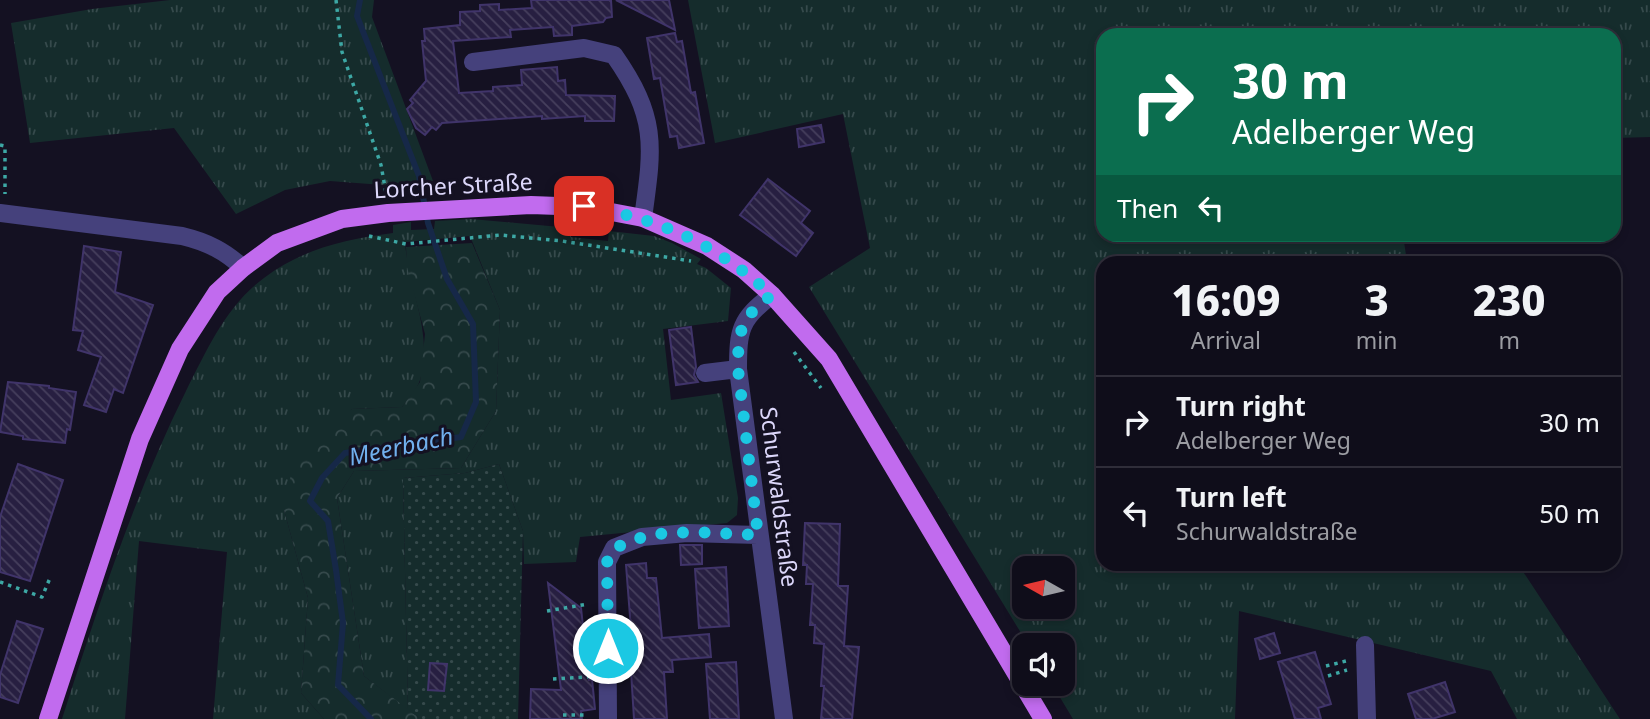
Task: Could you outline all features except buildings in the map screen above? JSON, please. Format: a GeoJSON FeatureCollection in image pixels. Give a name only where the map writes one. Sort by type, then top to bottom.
{"type":"FeatureCollection","features":[{"type":"Feature","properties":{"kind":"main road","name":"Lorcher Straße"},"geometry":{"type":"LineString","coordinates":[[48,719],[140,439],[180,349],[217,292],[243,268],[277,243],[342,219],[388,213],[531,205],[584,206],[643,218],[707,246],[744,270],[772,295],[829,359],[1043,719]]}},
{"type":"Feature","properties":{"kind":"street"},"geometry":{"type":"LineString","coordinates":[[473,62],[584,48],[614,55],[636,88],[646,114],[651,150],[643,218]]}},
{"type":"Feature","properties":{"kind":"street"},"geometry":{"type":"LineString","coordinates":[[2,213],[183,236],[211,244],[228,254],[243,268]]}},
{"type":"Feature","properties":{"kind":"street","name":"Schurwaldstraße"},"geometry":{"type":"LineString","coordinates":[[772,295],[752,310],[737,343],[758,535],[784,719]]}},
{"type":"Feature","properties":{"kind":"street"},"geometry":{"type":"LineString","coordinates":[[705,373],[738,369]]}},
{"type":"Feature","properties":{"kind":"street"},"geometry":{"type":"LineString","coordinates":[[608,717],[607,562],[614,548],[642,537],[664,535],[758,535]]}},
{"type":"Feature","properties":{"kind":"street"},"geometry":{"type":"LineString","coordinates":[[1365,645],[1367,719]]}},
{"type":"Feature","properties":{"kind":"path"},"geometry":{"type":"LineString","coordinates":[[336,0],[342,52],[381,165],[386,189]]}},
{"type":"Feature","properties":{"kind":"path"},"geometry":{"type":"LineString","coordinates":[[0,145],[5,146],[2,213]]}},
{"type":"Feature","properties":{"kind":"path"},"geometry":{"type":"LineString","coordinates":[[391,242],[406,244],[500,236],[549,240],[702,262]]}},
{"type":"Feature","properties":{"kind":"path"},"geometry":{"type":"LineString","coordinates":[[793,350],[825,393]]}},
{"type":"Feature","properties":{"kind":"path"},"geometry":{"type":"LineString","coordinates":[[0,582],[41,597],[50,578]]}},
{"type":"Feature","properties":{"kind":"path"},"geometry":{"type":"LineString","coordinates":[[547,611],[582,604],[607,603]]}},
{"type":"Feature","properties":{"kind":"path"},"geometry":{"type":"LineString","coordinates":[[553,679],[608,677]]}},
{"type":"Feature","properties":{"kind":"path"},"geometry":{"type":"LineString","coordinates":[[563,715],[608,717]]}},
{"type":"Feature","properties":{"kind":"green space"},"geometry":{"type":"Polygon","coordinates":[[[170,0],[374,0],[372,17],[433,181],[383,185],[330,181],[285,190],[236,214],[174,128],[30,143],[11,23],[92,9],[170,0]]]}},
{"type":"Feature","properties":{"kind":"green space"},"geometry":{"type":"Polygon","coordinates":[[[688,0],[1650,0],[1650,137],[1621,138],[1621,28],[1096,28],[1096,242],[1404,242],[1406,256],[1096,256],[1096,571],[1523,571],[1620,719],[1517,719],[1491,671],[1239,611],[1235,719],[1073,719],[1059,696],[1075,696],[1075,633],[1021,633],[1013,620],[1075,619],[1075,556],[1012,556],[1012,618],[809,287],[870,248],[843,114],[715,143],[688,0]]]}},
{"type":"Feature","properties":{"kind":"green space"},"geometry":{"type":"Polygon","coordinates":[[[471,219],[571,228],[571,237],[608,241],[609,231],[654,236],[701,259],[697,264],[731,288],[728,321],[663,329],[671,400],[721,393],[738,498],[737,515],[727,523],[580,537],[576,562],[524,564],[523,531],[499,464],[465,473],[403,478],[408,710],[364,676],[337,498],[354,471],[461,468],[496,411],[500,310],[470,236],[405,242],[424,346],[419,383],[402,407],[352,409],[284,510],[308,598],[301,693],[324,719],[213,719],[227,552],[139,541],[125,719],[62,719],[133,511],[167,431],[228,315],[264,278],[309,253],[358,238],[393,233],[393,225],[411,222],[411,230],[434,229],[435,221],[471,219]]]}},
{"type":"Feature","properties":{"kind":"green space"},"geometry":{"type":"Polygon","coordinates":[[[472,243],[500,310],[496,411],[461,468],[354,471],[337,498],[364,676],[421,719],[324,719],[301,693],[308,598],[284,510],[293,463],[352,409],[402,407],[420,382],[425,334],[407,267],[406,247],[472,243]]]}},
{"type":"Feature","properties":{"kind":"green space"},"geometry":{"type":"Polygon","coordinates":[[[499,464],[523,531],[518,719],[421,719],[408,710],[403,478],[465,473],[499,464]]]}},
{"type":"Feature","properties":{"kind":"waterway","name":"Meerbach"},"geometry":{"type":"LineString","coordinates":[[360,0],[357,16],[419,176],[428,223],[447,279],[473,324],[476,402],[461,437],[345,453],[322,478],[310,501],[328,521],[336,570],[343,623],[338,685],[371,719]]}},
{"type":"Feature","properties":{"kind":"route"},"geometry":{"type":"LineString","coordinates":[[584,206],[643,218],[707,246],[744,270],[772,295],[752,310],[737,343],[758,535],[664,535],[642,537],[614,548],[607,562],[608,648]]}}]}
